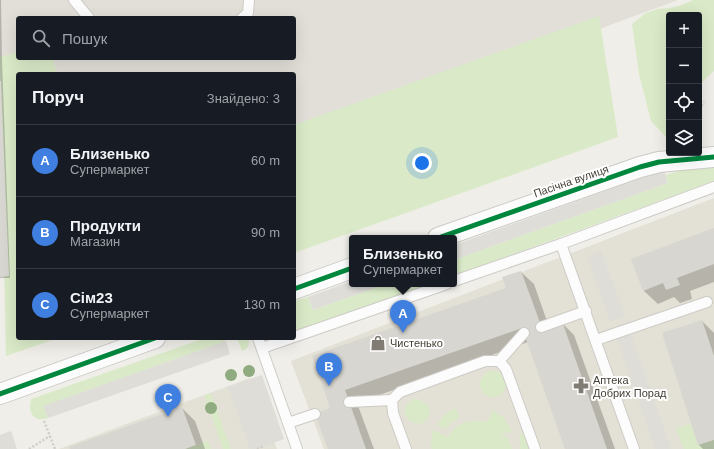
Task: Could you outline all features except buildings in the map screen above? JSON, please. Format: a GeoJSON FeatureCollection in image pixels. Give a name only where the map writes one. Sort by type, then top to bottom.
{"type":"FeatureCollection","features":[{"type":"Feature","properties":{"kind":"street","name":"Пасічна вулиця"},"geometry":{"type":"LineString","coordinates":[[447,235],[640,167],[659,162],[714,157]]}},
{"type":"Feature","properties":{"kind":"street"},"geometry":{"type":"LineString","coordinates":[[296,287],[349,269]]}},
{"type":"Feature","properties":{"kind":"street"},"geometry":{"type":"LineString","coordinates":[[0,394],[149,340]]}},
{"type":"Feature","properties":{"kind":"lane"},"geometry":{"type":"LineString","coordinates":[[74,0],[87,16]]}},
{"type":"Feature","properties":{"kind":"lane"},"geometry":{"type":"LineString","coordinates":[[244,16],[248,13],[249,0]]}},
{"type":"Feature","properties":{"kind":"lane"},"geometry":{"type":"LineString","coordinates":[[457,280],[561,244],[714,187]]}},
{"type":"Feature","properties":{"kind":"lane"},"geometry":{"type":"LineString","coordinates":[[561,244],[634,449]]}},
{"type":"Feature","properties":{"kind":"lane"},"geometry":{"type":"LineString","coordinates":[[296,336],[438,287]]}},
{"type":"Feature","properties":{"kind":"lane"},"geometry":{"type":"LineString","coordinates":[[596,340],[707,302]]}},
{"type":"Feature","properties":{"kind":"lane"},"geometry":{"type":"LineString","coordinates":[[542,327],[586,311]]}},
{"type":"Feature","properties":{"kind":"lane"},"geometry":{"type":"LineString","coordinates":[[498,362],[524,333]]}},
{"type":"Feature","properties":{"kind":"lane"},"geometry":{"type":"LineString","coordinates":[[259,340],[296,449]]}},
{"type":"Feature","properties":{"kind":"lane"},"geometry":{"type":"LineString","coordinates":[[262,348],[285,340]]}},
{"type":"Feature","properties":{"kind":"lane"},"geometry":{"type":"LineString","coordinates":[[349,402],[392,400],[400,392],[485,361],[498,362],[506,369],[535,449]]}},
{"type":"Feature","properties":{"kind":"lane"},"geometry":{"type":"LineString","coordinates":[[392,400],[393,413],[406,449]]}},
{"type":"Feature","properties":{"kind":"lane"},"geometry":{"type":"LineString","coordinates":[[288,423],[315,414]]}},
{"type":"Feature","properties":{"kind":"path"},"geometry":{"type":"LineString","coordinates":[[44,421],[55,449]]}},
{"type":"Feature","properties":{"kind":"path"},"geometry":{"type":"LineString","coordinates":[[28,449],[50,436]]}},
{"type":"Feature","properties":{"kind":"path"},"geometry":{"type":"LineString","coordinates":[[257,449],[264,446]]}},
{"type":"Feature","properties":{"kind":"shaded area"},"geometry":{"type":"Polygon","coordinates":[[[0,0],[678,0],[610,25],[296,156],[296,72],[16,72],[16,273],[9,276],[0,57],[0,0]]]}},
{"type":"Feature","properties":{"kind":"shaded area"},"geometry":{"type":"Polygon","coordinates":[[[664,170],[668,183],[457,259],[457,244],[664,170]]]}},
{"type":"Feature","properties":{"kind":"shaded area"},"geometry":{"type":"Polygon","coordinates":[[[714,198],[714,449],[324,449],[291,361],[714,198]]]}},
{"type":"Feature","properties":{"kind":"shaded area"},"geometry":{"type":"Polygon","coordinates":[[[601,251],[625,316],[610,322],[587,256],[601,251]]]}},
{"type":"Feature","properties":{"kind":"shaded area"},"geometry":{"type":"Polygon","coordinates":[[[349,282],[349,287],[378,287],[313,310],[308,297],[349,282]]]}},
{"type":"Feature","properties":{"kind":"shaded area"},"geometry":{"type":"Polygon","coordinates":[[[631,334],[671,449],[655,449],[617,339],[631,334]]]}},
{"type":"Feature","properties":{"kind":"shaded area"},"geometry":{"type":"Polygon","coordinates":[[[226,341],[230,354],[48,418],[43,406],[226,341]]]}},
{"type":"Feature","properties":{"kind":"shaded area"},"geometry":{"type":"Polygon","coordinates":[[[262,375],[284,439],[257,449],[250,449],[228,387],[262,375]]]}},
{"type":"Feature","properties":{"kind":"shaded area"},"geometry":{"type":"Polygon","coordinates":[[[250,378],[277,449],[59,449],[250,378]]]}},
{"type":"Feature","properties":{"kind":"shaded area"},"geometry":{"type":"Polygon","coordinates":[[[11,431],[17,449],[0,449],[0,435],[11,431]]]}},
{"type":"Feature","properties":{"kind":"green space"},"geometry":{"type":"Polygon","coordinates":[[[693,0],[714,0],[714,71],[702,82],[702,12],[666,12],[666,137],[651,121],[639,74],[632,24],[646,13],[657,9],[679,6],[693,0]]]}},
{"type":"Feature","properties":{"kind":"green space"},"geometry":{"type":"Polygon","coordinates":[[[599,16],[618,137],[296,252],[296,124],[599,16]]]}},
{"type":"Feature","properties":{"kind":"green space"},"geometry":{"type":"Polygon","coordinates":[[[16,53],[16,60],[54,60],[56,72],[16,72],[16,340],[52,340],[6,356],[0,57],[16,53]]]}},
{"type":"Feature","properties":{"kind":"green space"},"geometry":{"type":"Polygon","coordinates":[[[704,166],[714,166],[714,181],[457,275],[457,259],[668,183],[666,175],[704,166]]]}},
{"type":"Feature","properties":{"kind":"green space"},"geometry":{"type":"Polygon","coordinates":[[[378,287],[426,287],[296,333],[296,300],[308,297],[313,310],[378,287]]]}},
{"type":"Feature","properties":{"kind":"green space"},"geometry":{"type":"Polygon","coordinates":[[[199,340],[226,341],[44,406],[48,418],[38,419],[33,416],[30,410],[31,399],[199,340]]]}},
{"type":"Feature","properties":{"kind":"green space"},"geometry":{"type":"Polygon","coordinates":[[[238,340],[249,340],[249,344],[246,349],[242,351],[238,340]]]}},
{"type":"Feature","properties":{"kind":"green space"},"geometry":{"type":"Polygon","coordinates":[[[493,371],[502,375],[506,384],[502,393],[493,397],[484,393],[480,384],[484,375],[493,371]]]}},
{"type":"Feature","properties":{"kind":"green space"},"geometry":{"type":"Polygon","coordinates":[[[211,393],[231,449],[223,449],[204,395],[211,393]]]}},
{"type":"Feature","properties":{"kind":"green space"},"geometry":{"type":"Polygon","coordinates":[[[414,399],[421,400],[429,407],[430,410],[428,418],[424,423],[419,424],[413,422],[406,414],[405,409],[407,404],[414,399]]]}},
{"type":"Feature","properties":{"kind":"green space"},"geometry":{"type":"Polygon","coordinates":[[[456,407],[459,418],[452,422],[446,429],[437,425],[444,415],[456,407]]]}},
{"type":"Feature","properties":{"kind":"green space"},"geometry":{"type":"Polygon","coordinates":[[[493,410],[504,418],[512,431],[499,435],[508,437],[512,449],[432,449],[431,444],[433,430],[448,437],[455,428],[464,423],[475,421],[487,422],[493,410]]]}},
{"type":"Feature","properties":{"kind":"green space"},"geometry":{"type":"Polygon","coordinates":[[[691,424],[698,445],[714,440],[714,449],[684,449],[676,428],[691,424]]]}},
{"type":"Feature","properties":{"kind":"green space"},"geometry":{"type":"Polygon","coordinates":[[[524,433],[530,449],[520,449],[520,435],[524,433]]]}},
{"type":"Feature","properties":{"kind":"green space"},"geometry":{"type":"Polygon","coordinates":[[[208,441],[211,449],[185,449],[208,441]]]}},
{"type":"Feature","properties":{"kind":"cycle path"},"geometry":{"type":"LineString","coordinates":[[447,235],[640,167],[659,162],[714,157]]}},
{"type":"Feature","properties":{"kind":"cycle path"},"geometry":{"type":"LineString","coordinates":[[296,288],[349,269]]}},
{"type":"Feature","properties":{"kind":"cycle path"},"geometry":{"type":"LineString","coordinates":[[0,394],[149,340]]}},
{"type":"Feature","properties":{"kind":"place","name":"Близенько"},"geometry":{"type":"Point","coordinates":[403,333]}},
{"type":"Feature","properties":{"kind":"place","name":"Чистенько"},"geometry":{"type":"Point","coordinates":[378,343]}},
{"type":"Feature","properties":{"kind":"place","name":"Продукти"},"geometry":{"type":"Point","coordinates":[329,386]}},
{"type":"Feature","properties":{"kind":"place","name":"Аптека Добрих Порад"},"geometry":{"type":"Point","coordinates":[581,386]}},
{"type":"Feature","properties":{"kind":"place","name":"Сім23"},"geometry":{"type":"Point","coordinates":[168,417]}}]}
